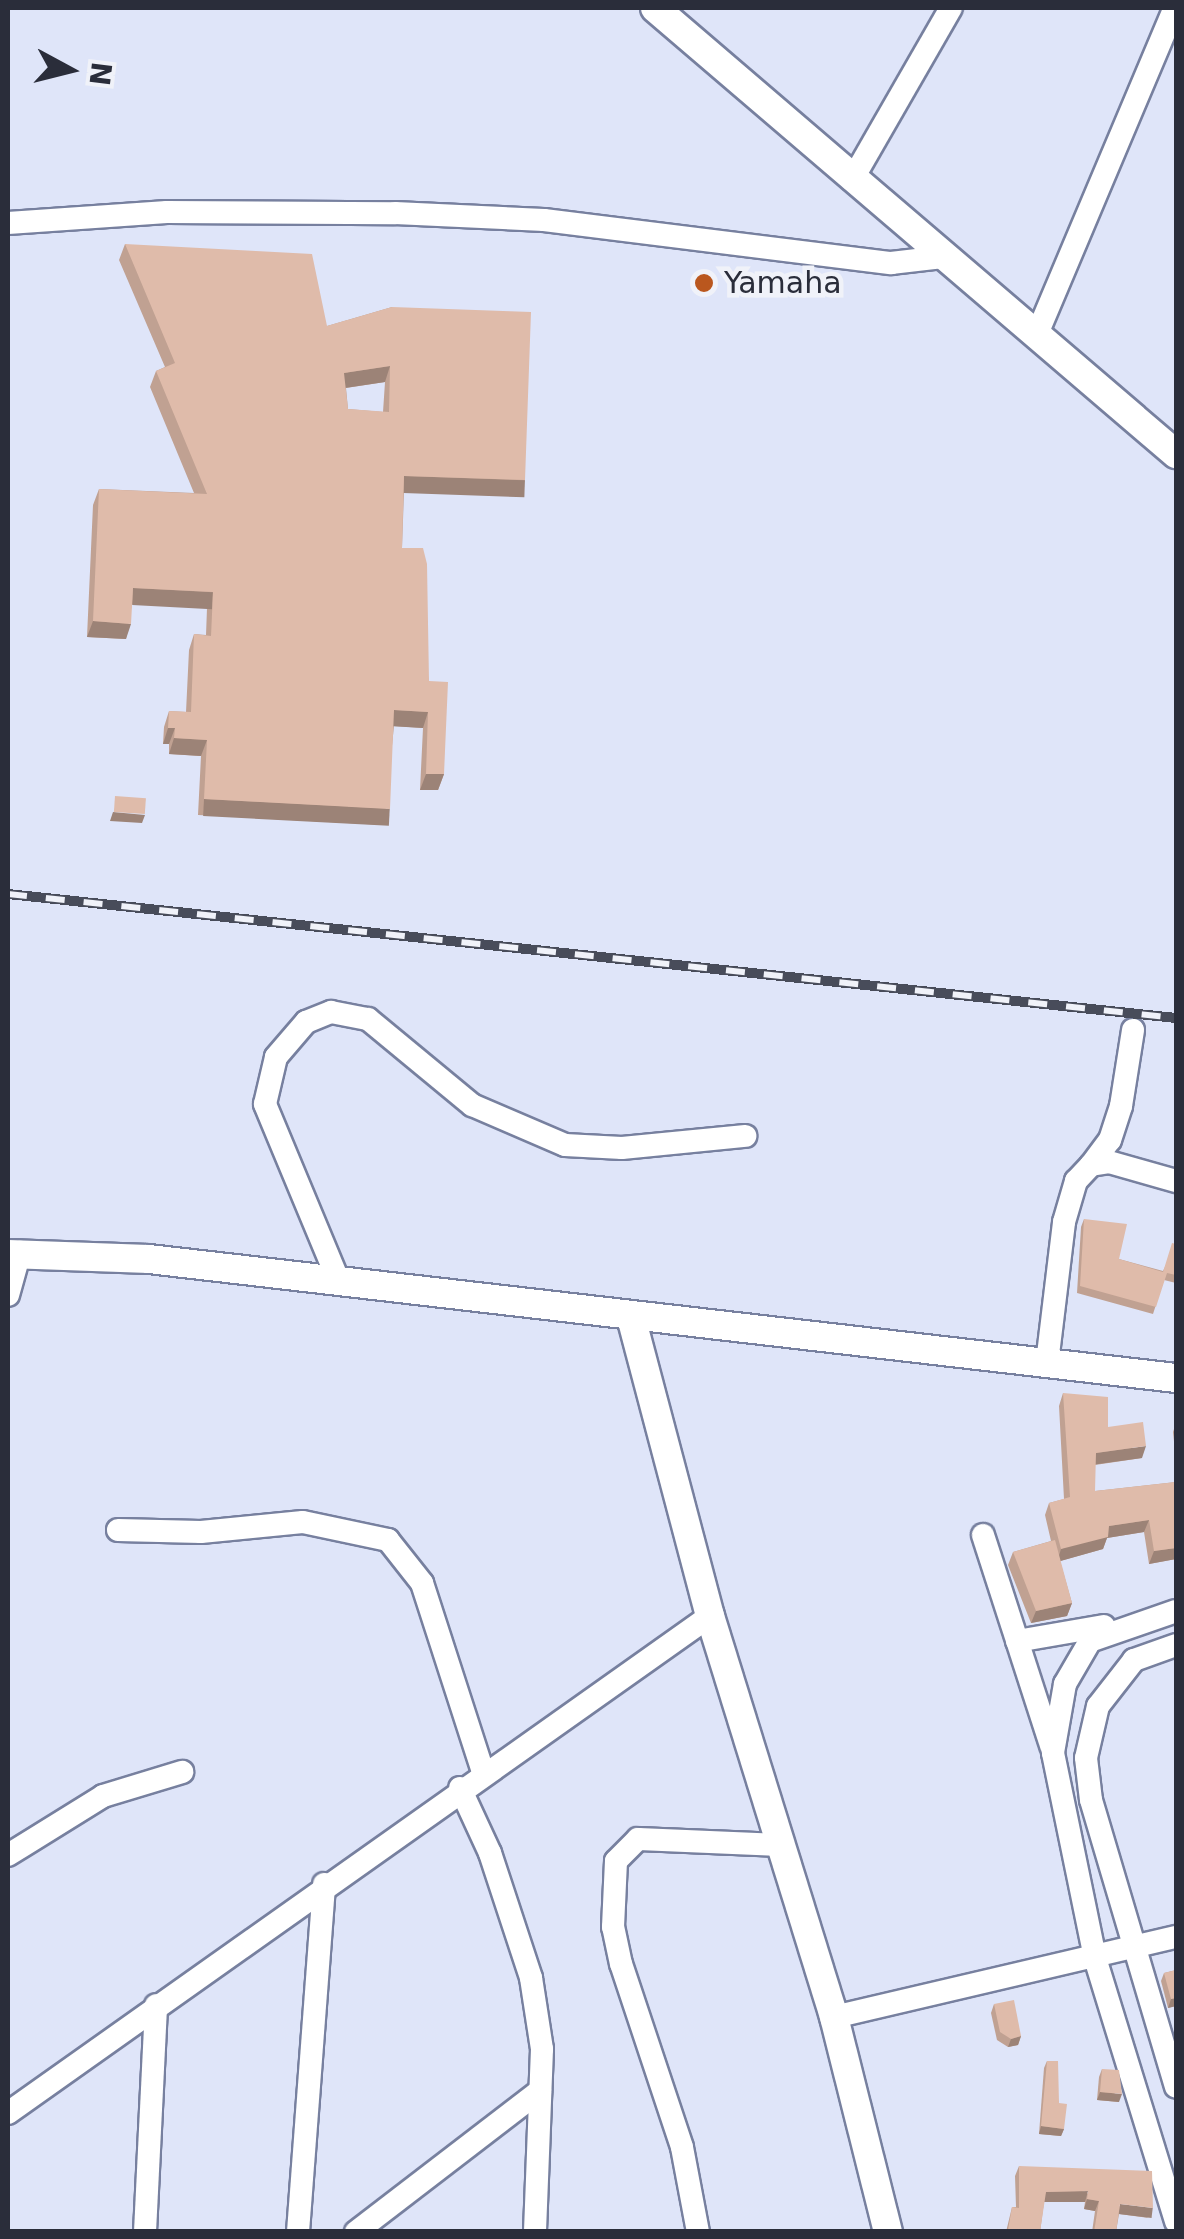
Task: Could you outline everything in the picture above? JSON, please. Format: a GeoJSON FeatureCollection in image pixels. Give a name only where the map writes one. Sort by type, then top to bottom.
{"type":"FeatureCollection","features":[{"type":"Feature","properties":{"kind":"street"},"geometry":{"type":"LineString","coordinates":[[655,8],[1176,454]]}},
{"type":"Feature","properties":{"kind":"street"},"geometry":{"type":"LineString","coordinates":[[852,180],[952,8]]}},
{"type":"Feature","properties":{"kind":"street"},"geometry":{"type":"LineString","coordinates":[[1036,334],[1175,8]]}},
{"type":"Feature","properties":{"kind":"street"},"geometry":{"type":"LineString","coordinates":[[8,223],[167,212],[395,213],[544,220],[874,261],[943,257]]}},
{"type":"Feature","properties":{"kind":"street"},"geometry":{"type":"LineString","coordinates":[[339,1282],[264,1104],[276,1057],[306,1022],[332,1012],[368,1019],[472,1105],[565,1146],[622,1148],[745,1136]]}},
{"type":"Feature","properties":{"kind":"street"},"geometry":{"type":"LineString","coordinates":[[1047,1363],[1064,1222],[1076,1181],[1110,1140],[1121,1106],[1133,1030]]}},
{"type":"Feature","properties":{"kind":"street"},"geometry":{"type":"LineString","coordinates":[[1092,1165],[1127,1166],[1176,1181]]}},
{"type":"Feature","properties":{"kind":"street"},"geometry":{"type":"LineString","coordinates":[[8,1295],[14,1253],[84,1252],[1176,1378]]}},
{"type":"Feature","properties":{"kind":"street"},"geometry":{"type":"LineString","coordinates":[[631,1317],[710,1616],[834,2017],[880,2228]]}},
{"type":"Feature","properties":{"kind":"street"},"geometry":{"type":"LineString","coordinates":[[118,1530],[201,1532],[304,1522],[388,1540],[422,1583],[483,1772]]}},
{"type":"Feature","properties":{"kind":"street"},"geometry":{"type":"LineString","coordinates":[[983,1535],[1053,1753],[1095,1958],[1176,2222]]}},
{"type":"Feature","properties":{"kind":"street"},"geometry":{"type":"LineString","coordinates":[[1017,1641],[1176,1611]]}},
{"type":"Feature","properties":{"kind":"street"},"geometry":{"type":"LineString","coordinates":[[8,2113],[324,1884],[710,1616]]}},
{"type":"Feature","properties":{"kind":"street"},"geometry":{"type":"LineString","coordinates":[[1053,1753],[1065,1684],[1090,1641],[1132,1622]]}},
{"type":"Feature","properties":{"kind":"street"},"geometry":{"type":"LineString","coordinates":[[1176,1645],[1134,1660],[1098,1706],[1086,1758],[1091,1800],[1176,2087]]}},
{"type":"Feature","properties":{"kind":"street"},"geometry":{"type":"LineString","coordinates":[[8,1855],[103,1796],[182,1772]]}},
{"type":"Feature","properties":{"kind":"street"},"geometry":{"type":"LineString","coordinates":[[460,1788],[490,1853],[531,1978],[542,2049],[535,2232]]}},
{"type":"Feature","properties":{"kind":"street"},"geometry":{"type":"LineString","coordinates":[[698,2232],[682,2147],[621,1964],[613,1927],[616,1861],[638,1839],[780,1845]]}},
{"type":"Feature","properties":{"kind":"street"},"geometry":{"type":"LineString","coordinates":[[298,2232],[324,1884]]}},
{"type":"Feature","properties":{"kind":"street"},"geometry":{"type":"LineString","coordinates":[[834,2017],[1176,1938]]}},
{"type":"Feature","properties":{"kind":"street"},"geometry":{"type":"LineString","coordinates":[[145,2232],[156,2005]]}},
{"type":"Feature","properties":{"kind":"street"},"geometry":{"type":"LineString","coordinates":[[356,2232],[540,2091]]}},
{"type":"Feature","properties":{"kind":"building"},"geometry":{"type":"Polygon","coordinates":[[[125,244],[312,254],[327,326],[392,307],[531,312],[525,480],[404,476],[402,548],[423,548],[427,564],[429,681],[448,682],[444,774],[426,774],[428,712],[394,710],[390,809],[204,799],[207,740],[174,738],[175,728],[168,728],[169,711],[191,712],[194,634],[211,636],[213,592],[133,588],[131,624],[93,621],[99,489],[207,494],[156,371],[175,363],[125,244]],[[390,366],[344,373],[348,409],[389,412],[390,366]]]}},
{"type":"Feature","properties":{"kind":"building"},"geometry":{"type":"Polygon","coordinates":[[[115,796],[146,798],[145,814],[114,812],[115,796]]]}},
{"type":"Feature","properties":{"kind":"building"},"geometry":{"type":"Polygon","coordinates":[[[1084,1219],[1127,1224],[1119,1259],[1163,1272],[1172,1243],[1176,1244],[1176,1275],[1167,1273],[1156,1307],[1080,1286],[1084,1219]]]}},
{"type":"Feature","properties":{"kind":"building"},"geometry":{"type":"Polygon","coordinates":[[[1063,1393],[1108,1397],[1108,1427],[1143,1422],[1146,1446],[1096,1453],[1095,1491],[1176,1482],[1176,1548],[1154,1551],[1149,1520],[1109,1526],[1108,1537],[1061,1549],[1049,1503],[1070,1497],[1063,1393]]]}},
{"type":"Feature","properties":{"kind":"building"},"geometry":{"type":"Polygon","coordinates":[[[1055,1540],[1072,1603],[1036,1611],[1013,1552],[1055,1540]]]}},
{"type":"Feature","properties":{"kind":"building"},"geometry":{"type":"Polygon","coordinates":[[[1176,1970],[1176,1998],[1171,1999],[1164,1973],[1176,1970]]]}},
{"type":"Feature","properties":{"kind":"building"},"geometry":{"type":"Polygon","coordinates":[[[1014,2000],[1021,2036],[1011,2039],[1000,2032],[994,2004],[1014,2000]]]}},
{"type":"Feature","properties":{"kind":"building"},"geometry":{"type":"Polygon","coordinates":[[[1047,2061],[1058,2061],[1059,2103],[1067,2104],[1064,2129],[1041,2126],[1047,2061]]]}},
{"type":"Feature","properties":{"kind":"building"},"geometry":{"type":"Polygon","coordinates":[[[1102,2069],[1119,2070],[1122,2094],[1100,2092],[1102,2069]]]}},
{"type":"Feature","properties":{"kind":"building"},"geometry":{"type":"Polygon","coordinates":[[[1019,2166],[1152,2171],[1153,2208],[1120,2204],[1116,2232],[1094,2232],[1099,2201],[1087,2199],[1088,2191],[1046,2192],[1040,2232],[1008,2230],[1012,2207],[1019,2208],[1019,2166]]]}},
{"type":"Feature","properties":{"kind":"railway"},"geometry":{"type":"LineString","coordinates":[[8,894],[1176,1018]]}},
{"type":"Feature","properties":{"kind":"place","name":"Yamaha"},"geometry":{"type":"Point","coordinates":[704,283]}}]}
